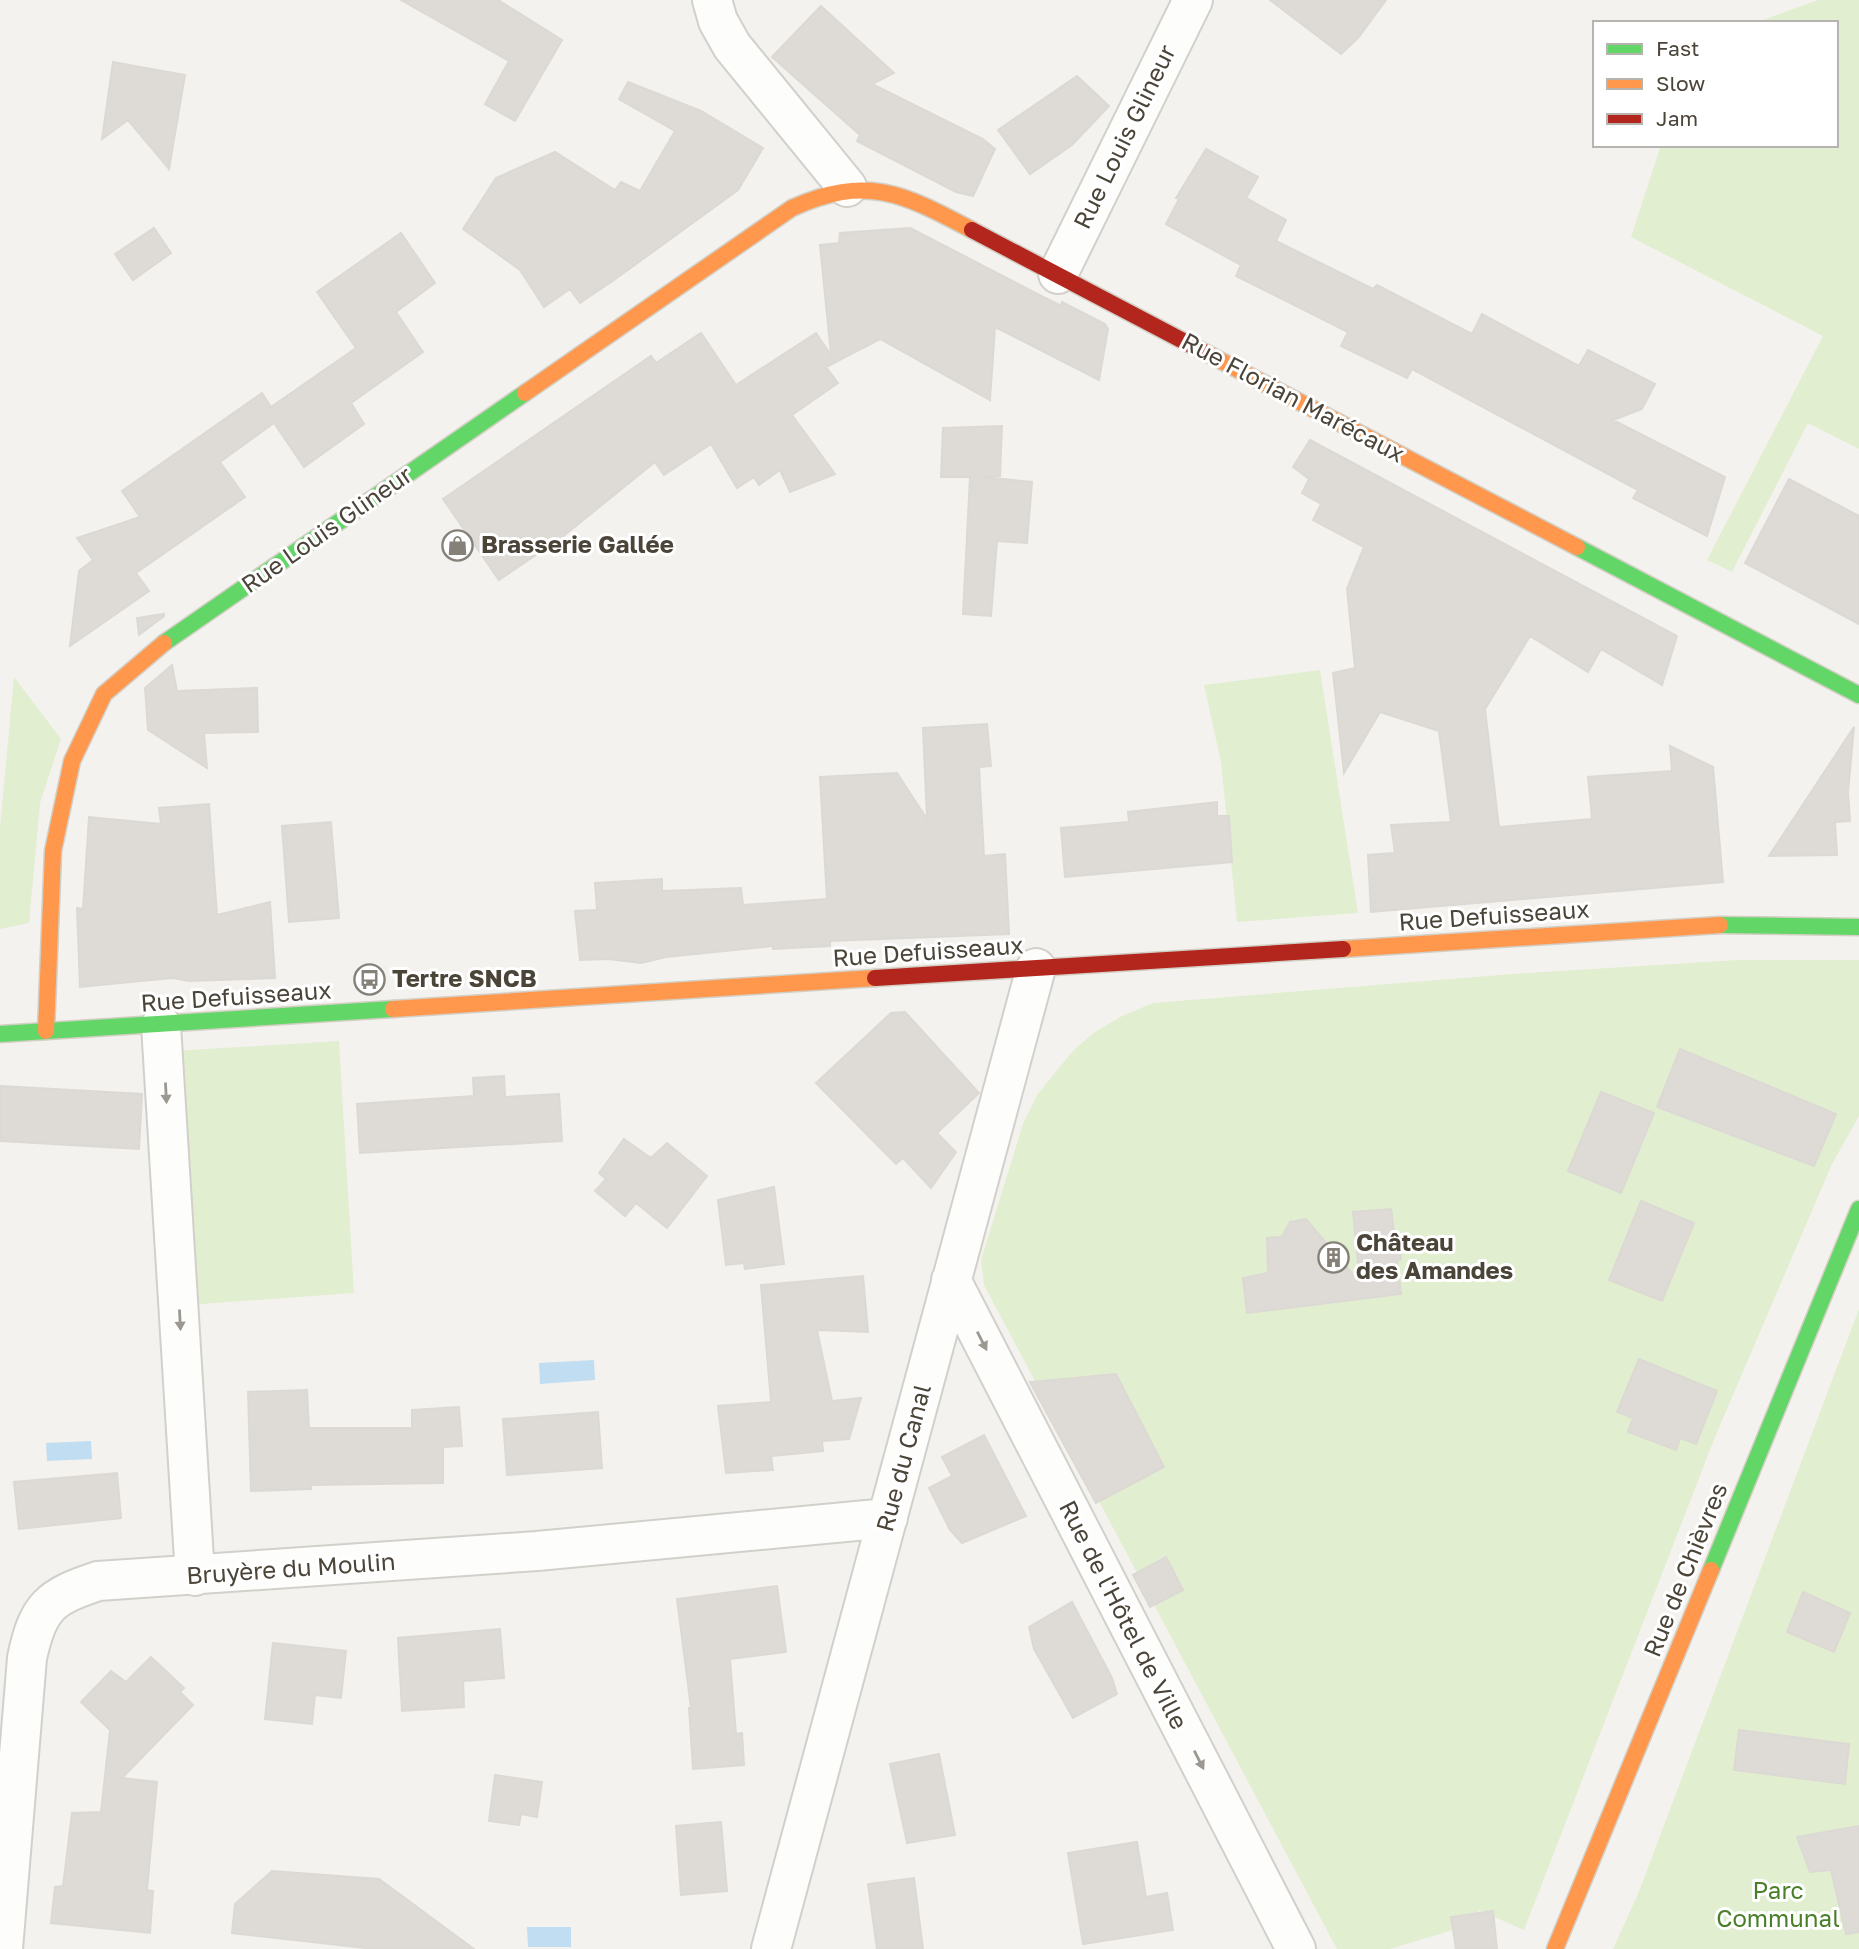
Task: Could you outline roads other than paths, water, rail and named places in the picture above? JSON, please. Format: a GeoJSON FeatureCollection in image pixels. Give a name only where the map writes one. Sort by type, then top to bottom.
{"type":"FeatureCollection","features":[{"type":"Feature","properties":{"kind":"street"},"geometry":{"type":"LineString","coordinates":[[712,0],[718,21],[732,46],[846,187]]}},
{"type":"Feature","properties":{"kind":"street","name":"Rue Louis Glineur"},"geometry":{"type":"LineString","coordinates":[[1058,274],[1193,0]]}},
{"type":"Feature","properties":{"kind":"street","name":"Rue Louis Glineur"},"geometry":{"type":"LineString","coordinates":[[46,1031],[53,851],[72,761],[104,694],[164,643],[792,208],[846,187]]}},
{"type":"Feature","properties":{"kind":"street","name":"Rue Florian Marécaux"},"geometry":{"type":"LineString","coordinates":[[846,187],[876,190],[922,205],[1859,695]]}},
{"type":"Feature","properties":{"kind":"street","name":"Rue Defuisseaux"},"geometry":{"type":"LineString","coordinates":[[0,1034],[1718,925],[1859,927]]}},
{"type":"Feature","properties":{"kind":"street","name":"Rue du Canal"},"geometry":{"type":"LineString","coordinates":[[771,1949],[1036,968]]}},
{"type":"Feature","properties":{"kind":"street"},"geometry":{"type":"LineString","coordinates":[[162,1025],[195,1576]]}},
{"type":"Feature","properties":{"kind":"street","name":"Rue de Chièvres"},"geometry":{"type":"LineString","coordinates":[[1555,1949],[1859,1209]]}},
{"type":"Feature","properties":{"kind":"street","name":"Rue de l'Hôtel de Ville"},"geometry":{"type":"LineString","coordinates":[[951,1280],[1296,1949]]}},
{"type":"Feature","properties":{"kind":"street","name":"Bruyère du Moulin"},"geometry":{"type":"LineString","coordinates":[[3,1949],[27,1658],[40,1620],[49,1605],[61,1594],[98,1581],[537,1550],[888,1518]]}},
{"type":"Feature","properties":{"kind":"water"},"geometry":{"type":"Polygon","coordinates":[[[594,1360],[595,1380],[540,1384],[539,1363],[594,1360]]]}},
{"type":"Feature","properties":{"kind":"water"},"geometry":{"type":"Polygon","coordinates":[[[91,1441],[92,1459],[47,1461],[46,1443],[91,1441]]]}},
{"type":"Feature","properties":{"kind":"water"},"geometry":{"type":"Polygon","coordinates":[[[527,1927],[571,1927],[571,1947],[528,1947],[527,1927]]]}},
{"type":"Feature","properties":{"kind":"place","name":"Brasserie Gallée"},"geometry":{"type":"Point","coordinates":[458,545]}},
{"type":"Feature","properties":{"kind":"place","name":"Tertre SNCB"},"geometry":{"type":"Point","coordinates":[369,979]}},
{"type":"Feature","properties":{"kind":"place","name":"Château des Amandes"},"geometry":{"type":"Point","coordinates":[1333,1257]}},
{"type":"Feature","properties":{"kind":"park label","name":"Parc Communal"},"geometry":{"type":"Point","coordinates":[1778,1905]}}]}
